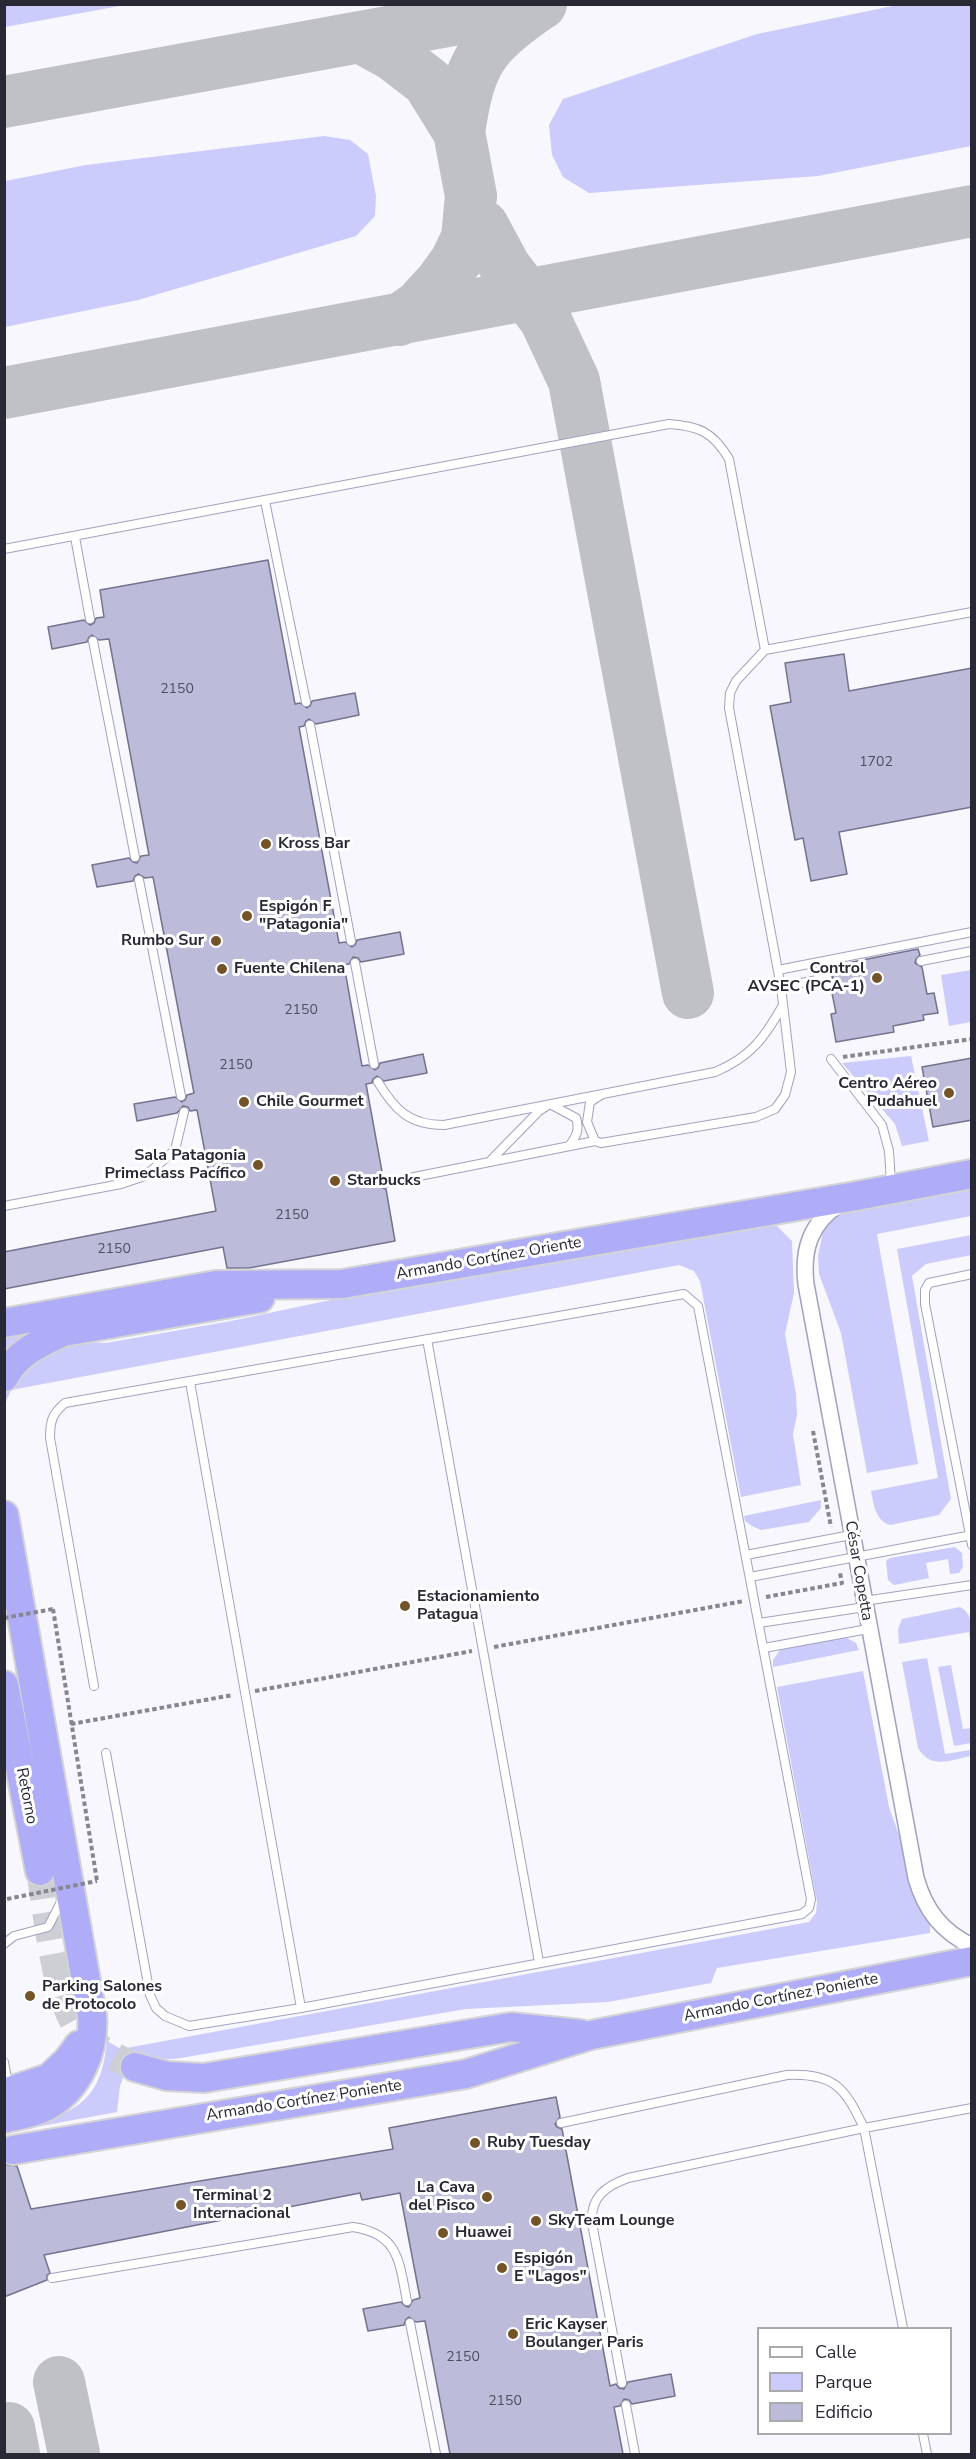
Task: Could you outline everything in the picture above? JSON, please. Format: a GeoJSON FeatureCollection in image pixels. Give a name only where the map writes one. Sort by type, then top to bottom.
{"type":"FeatureCollection","features":[{"type":"Feature","properties":{"kind":"highway","name":"Armando Cortínez Oriente"},"geometry":{"type":"LineString","coordinates":[[4,1323],[20,1318],[216,1285],[342,1284],[892,1190],[972,1174]]}},
{"type":"Feature","properties":{"kind":"highway"},"geometry":{"type":"LineString","coordinates":[[4,1377],[20,1356],[35,1344],[63,1332],[342,1284]]}},
{"type":"Feature","properties":{"kind":"highway"},"geometry":{"type":"LineString","coordinates":[[4,1515],[89,1999],[93,2033],[89,2055],[77,2076],[62,2095],[47,2106],[32,2112],[7,2101]]}},
{"type":"Feature","properties":{"kind":"highway","name":"Retorno"},"geometry":{"type":"LineString","coordinates":[[4,1685],[40,1871]]}},
{"type":"Feature","properties":{"kind":"highway","name":"Armando Cortínez Poniente"},"geometry":{"type":"LineString","coordinates":[[13,2150],[466,2074],[591,2036],[972,1961]]}},
{"type":"Feature","properties":{"kind":"highway","name":"Armando Cortínez Poniente"},"geometry":{"type":"LineString","coordinates":[[135,2067],[167,2076],[204,2078],[511,2027],[591,2036]]}},
{"type":"Feature","properties":{"kind":"street","name":"César Copetta"},"geometry":{"type":"LineString","coordinates":[[856,1196],[832,1209],[822,1218],[808,1241],[804,1260],[808,1295],[868,1629],[921,1893],[936,1920],[947,1931],[972,1946]]}},
{"type":"Feature","properties":{"kind":"lane"},"geometry":{"type":"LineString","coordinates":[[4,549],[669,424],[686,425],[706,431],[720,443],[729,459],[765,650]]}},
{"type":"Feature","properties":{"kind":"lane"},"geometry":{"type":"LineString","coordinates":[[265,501],[306,702]]}},
{"type":"Feature","properties":{"kind":"lane"},"geometry":{"type":"LineString","coordinates":[[75,537],[90,619]]}},
{"type":"Feature","properties":{"kind":"lane"},"geometry":{"type":"LineString","coordinates":[[384,1183],[595,1141],[607,1142],[756,1117],[775,1109],[785,1095],[790,1072],[783,1005],[729,708],[730,693],[736,681],[765,650],[972,612]]}},
{"type":"Feature","properties":{"kind":"lane"},"geometry":{"type":"LineString","coordinates":[[93,641],[135,857]]}},
{"type":"Feature","properties":{"kind":"lane"},"geometry":{"type":"LineString","coordinates":[[310,725],[351,940]]}},
{"type":"Feature","properties":{"kind":"lane"},"geometry":{"type":"LineString","coordinates":[[139,880],[181,1096]]}},
{"type":"Feature","properties":{"kind":"lane"},"geometry":{"type":"LineString","coordinates":[[777,970],[972,932]]}},
{"type":"Feature","properties":{"kind":"lane"},"geometry":{"type":"LineString","coordinates":[[921,961],[972,951]]}},
{"type":"Feature","properties":{"kind":"lane"},"geometry":{"type":"LineString","coordinates":[[355,963],[374,1064]]}},
{"type":"Feature","properties":{"kind":"lane"},"geometry":{"type":"LineString","coordinates":[[781,987],[827,978]]}},
{"type":"Feature","properties":{"kind":"lane"},"geometry":{"type":"LineString","coordinates":[[378,1082],[397,1108],[420,1123],[444,1125],[716,1072],[731,1065],[759,1044],[783,1005]]}},
{"type":"Feature","properties":{"kind":"lane"},"geometry":{"type":"LineString","coordinates":[[831,1059],[882,1125],[889,1151],[892,1190]]}},
{"type":"Feature","properties":{"kind":"lane"},"geometry":{"type":"LineString","coordinates":[[595,1141],[590,1133],[586,1113],[590,1102],[601,1095]]}},
{"type":"Feature","properties":{"kind":"lane"},"geometry":{"type":"LineString","coordinates":[[550,1104],[576,1118],[578,1126],[576,1138],[569,1146]]}},
{"type":"Feature","properties":{"kind":"lane"},"geometry":{"type":"LineString","coordinates":[[490,1161],[539,1111],[550,1104]]}},
{"type":"Feature","properties":{"kind":"lane"},"geometry":{"type":"LineString","coordinates":[[4,1206],[121,1184],[145,1176],[175,1150],[184,1112]]}},
{"type":"Feature","properties":{"kind":"lane"},"geometry":{"type":"LineString","coordinates":[[972,1274],[929,1283],[925,1290],[925,1304],[972,1545]]}},
{"type":"Feature","properties":{"kind":"lane"},"geometry":{"type":"LineString","coordinates":[[94,1686],[50,1438],[50,1424],[54,1412],[65,1403],[684,1294],[698,1306],[811,1899],[809,1908],[802,1914],[301,2008],[189,2026],[176,2022],[156,2008],[147,1982],[106,1753]]}},
{"type":"Feature","properties":{"kind":"lane"},"geometry":{"type":"LineString","coordinates":[[427,1339],[540,1962]]}},
{"type":"Feature","properties":{"kind":"lane"},"geometry":{"type":"LineString","coordinates":[[190,1382],[301,2008]]}},
{"type":"Feature","properties":{"kind":"lane"},"geometry":{"type":"LineString","coordinates":[[746,1555],[851,1535]]}},
{"type":"Feature","properties":{"kind":"lane"},"geometry":{"type":"LineString","coordinates":[[750,1577],[971,1536]]}},
{"type":"Feature","properties":{"kind":"lane"},"geometry":{"type":"LineString","coordinates":[[759,1623],[972,1585]]}},
{"type":"Feature","properties":{"kind":"lane"},"geometry":{"type":"LineString","coordinates":[[764,1648],[868,1629]]}},
{"type":"Feature","properties":{"kind":"lane"},"geometry":{"type":"LineString","coordinates":[[4,1944],[14,1936],[48,1927],[58,1910],[68,1879]]}},
{"type":"Feature","properties":{"kind":"lane"},"geometry":{"type":"LineString","coordinates":[[4,2062],[7,2101]]}},
{"type":"Feature","properties":{"kind":"lane"},"geometry":{"type":"LineString","coordinates":[[561,2123],[788,2075],[807,2074],[836,2084],[850,2098],[864,2128],[903,2327]]}},
{"type":"Feature","properties":{"kind":"lane"},"geometry":{"type":"LineString","coordinates":[[622,2383],[591,2210],[605,2189],[612,2183],[864,2128],[972,2108]]}},
{"type":"Feature","properties":{"kind":"lane"},"geometry":{"type":"LineString","coordinates":[[52,2278],[352,2227],[380,2235],[391,2245],[397,2256],[407,2301]]}},
{"type":"Feature","properties":{"kind":"lane"},"geometry":{"type":"LineString","coordinates":[[410,2323],[436,2454]]}},
{"type":"Feature","properties":{"kind":"lane"},"geometry":{"type":"LineString","coordinates":[[626,2405],[635,2454]]}},
{"type":"Feature","properties":{"kind":"lane"},"geometry":{"type":"LineString","coordinates":[[923,2435],[927,2454]]}},
{"type":"Feature","properties":{"kind":"path"},"geometry":{"type":"LineString","coordinates":[[831,1059],[972,1039]]}},
{"type":"Feature","properties":{"kind":"path"},"geometry":{"type":"LineString","coordinates":[[813,1431],[833,1539]]}},
{"type":"Feature","properties":{"kind":"path"},"geometry":{"type":"LineString","coordinates":[[72,1724],[842,1583],[837,1561]]}},
{"type":"Feature","properties":{"kind":"path"},"geometry":{"type":"LineString","coordinates":[[4,1618],[53,1609],[97,1881],[7,1899]]}},
{"type":"Feature","properties":{"kind":"green space"},"geometry":{"type":"Polygon","coordinates":[[[5,4],[125,4],[125,5],[5,27],[5,4]]]}},
{"type":"Feature","properties":{"kind":"green space"},"geometry":{"type":"Polygon","coordinates":[[[902,4],[971,5],[971,146],[818,176],[589,193],[563,177],[552,155],[549,125],[563,99],[757,34],[902,4]]]}},
{"type":"Feature","properties":{"kind":"green space"},"geometry":{"type":"Polygon","coordinates":[[[324,136],[350,140],[368,154],[376,196],[375,216],[356,236],[138,300],[5,327],[5,181],[86,165],[324,136]]]}},
{"type":"Feature","properties":{"kind":"green space"},"geometry":{"type":"Polygon","coordinates":[[[971,970],[971,1022],[949,1026],[941,975],[971,970]]]}},
{"type":"Feature","properties":{"kind":"green space"},"geometry":{"type":"Polygon","coordinates":[[[911,1056],[929,1141],[902,1146],[895,1124],[842,1063],[911,1056]]]}},
{"type":"Feature","properties":{"kind":"green space"},"geometry":{"type":"Polygon","coordinates":[[[971,1184],[971,1216],[877,1234],[918,1464],[867,1473],[841,1333],[819,1274],[818,1256],[823,1231],[837,1214],[971,1184]]]}},
{"type":"Feature","properties":{"kind":"green space"},"geometry":{"type":"Polygon","coordinates":[[[765,1220],[776,1225],[792,1241],[794,1293],[785,1334],[796,1394],[797,1415],[793,1434],[801,1485],[741,1497],[700,1281],[694,1271],[679,1265],[11,1390],[5,1404],[5,1386],[48,1348],[89,1342],[106,1343],[231,1321],[416,1282],[765,1220]]]}},
{"type":"Feature","properties":{"kind":"green space"},"geometry":{"type":"Polygon","coordinates":[[[971,1235],[971,1255],[926,1264],[912,1276],[951,1499],[939,1515],[890,1525],[878,1516],[871,1491],[938,1478],[897,1249],[971,1235]]]}},
{"type":"Feature","properties":{"kind":"green space"},"geometry":{"type":"Polygon","coordinates":[[[33,1329],[5,1354],[5,1335],[33,1329]]]}},
{"type":"Feature","properties":{"kind":"green space"},"geometry":{"type":"Polygon","coordinates":[[[821,1500],[821,1508],[809,1522],[761,1530],[745,1521],[744,1516],[821,1500]]]}},
{"type":"Feature","properties":{"kind":"green space"},"geometry":{"type":"Polygon","coordinates":[[[955,1547],[962,1553],[963,1567],[959,1573],[950,1574],[948,1559],[926,1563],[929,1578],[894,1585],[888,1580],[886,1561],[890,1558],[955,1547]]]}},
{"type":"Feature","properties":{"kind":"green space"},"geometry":{"type":"Polygon","coordinates":[[[960,1607],[965,1610],[970,1620],[971,1648],[969,1632],[899,1644],[898,1629],[902,1619],[960,1607]]]}},
{"type":"Feature","properties":{"kind":"green space"},"geometry":{"type":"Polygon","coordinates":[[[845,1637],[856,1643],[859,1650],[773,1667],[773,1660],[780,1650],[845,1637]]]}},
{"type":"Feature","properties":{"kind":"green space"},"geometry":{"type":"Polygon","coordinates":[[[927,1658],[945,1754],[971,1750],[971,1756],[942,1762],[935,1761],[923,1755],[918,1748],[902,1662],[927,1658]]]}},
{"type":"Feature","properties":{"kind":"green space"},"geometry":{"type":"Polygon","coordinates":[[[951,1665],[963,1729],[972,1728],[971,1743],[954,1746],[938,1667],[951,1665]]]}},
{"type":"Feature","properties":{"kind":"green space"},"geometry":{"type":"Polygon","coordinates":[[[863,1671],[889,1807],[930,1922],[930,1933],[717,1968],[711,1983],[608,2002],[466,2009],[175,2059],[150,2059],[132,2054],[120,2086],[117,2112],[14,2131],[15,2128],[52,2118],[80,2104],[98,2080],[104,2063],[107,2041],[121,2049],[809,1922],[816,1913],[817,1902],[777,1687],[863,1671]]]}},
{"type":"Feature","properties":{"kind":"building","name":"Espigón F \"Patagonia\""},"geometry":{"type":"Polygon","coordinates":[[[268,560],[295,704],[300,703],[307,708],[312,701],[355,693],[359,715],[316,724],[309,719],[304,726],[299,727],[339,943],[345,942],[352,947],[357,940],[400,932],[404,954],[361,962],[358,958],[353,957],[349,964],[344,965],[362,1066],[368,1065],[375,1070],[380,1063],[423,1054],[427,1073],[384,1081],[377,1076],[372,1083],[366,1084],[383,1177],[378,1184],[386,1189],[395,1241],[249,1268],[227,1268],[223,1247],[4,1289],[4,1252],[216,1211],[197,1110],[190,1111],[188,1107],[183,1106],[177,1113],[137,1121],[134,1104],[175,1097],[182,1102],[187,1095],[194,1093],[153,877],[145,878],[138,874],[133,881],[97,887],[92,865],[129,858],[137,863],[141,856],[149,855],[109,639],[99,640],[92,635],[87,642],[52,649],[48,627],[84,620],[90,625],[96,618],[104,617],[100,590],[268,560]]]}},
{"type":"Feature","properties":{"kind":"building"},"geometry":{"type":"Polygon","coordinates":[[[844,654],[849,691],[972,668],[972,807],[839,832],[847,874],[811,881],[803,838],[795,840],[770,706],[791,702],[785,663],[844,654]]]}},
{"type":"Feature","properties":{"kind":"building"},"geometry":{"type":"Polygon","coordinates":[[[918,949],[920,955],[915,963],[922,967],[927,994],[934,993],[938,1013],[923,1015],[924,1020],[893,1026],[894,1032],[836,1042],[831,1014],[836,1013],[830,983],[833,977],[827,967],[918,949]]]}},
{"type":"Feature","properties":{"kind":"building","name":"Centro Aéreo Pudahuel"},"geometry":{"type":"Polygon","coordinates":[[[972,1058],[972,1120],[933,1127],[922,1067],[972,1058]]]}},
{"type":"Feature","properties":{"kind":"building","name":"Espigón E \"Lagos\""},"geometry":{"type":"Polygon","coordinates":[[[556,2097],[560,2117],[555,2124],[562,2129],[610,2386],[616,2384],[619,2388],[624,2389],[628,2382],[671,2374],[675,2396],[632,2404],[629,2400],[624,2399],[620,2406],[614,2407],[623,2454],[450,2454],[425,2321],[416,2322],[409,2317],[404,2325],[368,2331],[363,2309],[401,2302],[409,2307],[413,2300],[420,2298],[400,2193],[362,2200],[360,2193],[44,2255],[50,2273],[47,2275],[47,2280],[4,2297],[4,2164],[17,2166],[31,2209],[393,2149],[389,2128],[556,2097]]]}},
{"type":"Feature","properties":{"kind":"taxiway"},"geometry":{"type":"LineString","coordinates":[[4,102],[541,4]]}},
{"type":"Feature","properties":{"kind":"taxiway"},"geometry":{"type":"LineString","coordinates":[[459,132],[468,88],[481,57],[503,32],[539,5]]}},
{"type":"Feature","properties":{"kind":"taxiway"},"geometry":{"type":"LineString","coordinates":[[360,37],[393,55],[428,82],[459,132],[471,196],[467,238],[456,261],[419,306],[399,320]]}},
{"type":"Feature","properties":{"kind":"taxiway"},"geometry":{"type":"LineString","coordinates":[[4,393],[972,211]]}},
{"type":"Feature","properties":{"kind":"taxiway"},"geometry":{"type":"LineString","coordinates":[[483,226],[505,267],[545,319],[574,381],[688,993]]}},
{"type":"Feature","properties":{"kind":"taxiway"},"geometry":{"type":"LineString","coordinates":[[59,2382],[74,2454]]}},
{"type":"Feature","properties":{"kind":"taxiway"},"geometry":{"type":"LineString","coordinates":[[9,2428],[14,2454]]}},
{"type":"Feature","properties":{"kind":"tunnel"},"geometry":{"type":"LineString","coordinates":[[40,1871],[53,1956],[58,1979],[72,2019],[93,2043],[135,2067]]}},
{"type":"Feature","properties":{"kind":"place","name":"Kross Bar"},"geometry":{"type":"Point","coordinates":[266,844]}},
{"type":"Feature","properties":{"kind":"place","name":"Espigón F \"Patagonia\""},"geometry":{"type":"Point","coordinates":[247,916]}},
{"type":"Feature","properties":{"kind":"place","name":"Rumbo Sur"},"geometry":{"type":"Point","coordinates":[216,941]}},
{"type":"Feature","properties":{"kind":"place","name":"Fuente Chilena"},"geometry":{"type":"Point","coordinates":[222,969]}},
{"type":"Feature","properties":{"kind":"place","name":"Control AVSEC (PCA-1)"},"geometry":{"type":"Point","coordinates":[877,978]}},
{"type":"Feature","properties":{"kind":"place","name":"Centro Aéreo Pudahuel"},"geometry":{"type":"Point","coordinates":[949,1093]}},
{"type":"Feature","properties":{"kind":"place","name":"Chile Gourmet"},"geometry":{"type":"Point","coordinates":[244,1102]}},
{"type":"Feature","properties":{"kind":"place","name":"Sala Patagonia Primeclass Pacífico"},"geometry":{"type":"Point","coordinates":[258,1165]}},
{"type":"Feature","properties":{"kind":"place","name":"Starbucks"},"geometry":{"type":"Point","coordinates":[335,1181]}},
{"type":"Feature","properties":{"kind":"place","name":"Estacionamiento Patagua"},"geometry":{"type":"Point","coordinates":[405,1606]}},
{"type":"Feature","properties":{"kind":"place","name":"Parking Salones de Protocolo"},"geometry":{"type":"Point","coordinates":[30,1996]}},
{"type":"Feature","properties":{"kind":"place","name":"Ruby Tuesday"},"geometry":{"type":"Point","coordinates":[475,2143]}},
{"type":"Feature","properties":{"kind":"place","name":"La Cava del Pisco"},"geometry":{"type":"Point","coordinates":[487,2197]}},
{"type":"Feature","properties":{"kind":"place","name":"Terminal 2 Internacional"},"geometry":{"type":"Point","coordinates":[181,2205]}},
{"type":"Feature","properties":{"kind":"place","name":"SkyTeam Lounge"},"geometry":{"type":"Point","coordinates":[536,2221]}},
{"type":"Feature","properties":{"kind":"place","name":"Huawei"},"geometry":{"type":"Point","coordinates":[443,2233]}},
{"type":"Feature","properties":{"kind":"place","name":"Espigón E \"Lagos\""},"geometry":{"type":"Point","coordinates":[502,2268]}},
{"type":"Feature","properties":{"kind":"place","name":"Eric Kayser Boulanger Paris"},"geometry":{"type":"Point","coordinates":[513,2334]}}]}
